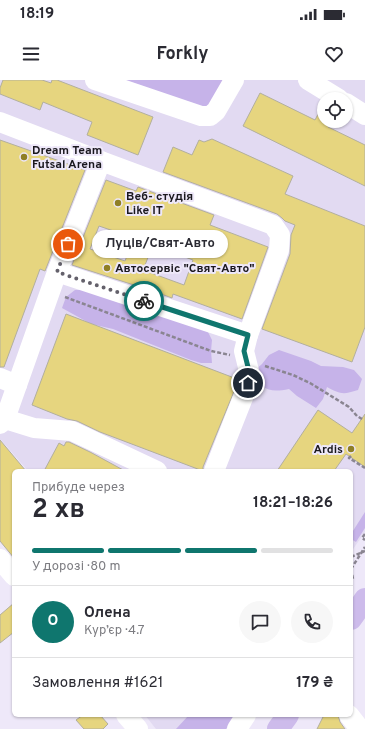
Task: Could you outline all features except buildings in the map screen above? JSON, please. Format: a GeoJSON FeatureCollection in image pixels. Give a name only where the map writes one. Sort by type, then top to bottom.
{"type":"FeatureCollection","features":[{"type":"Feature","properties":{"kind":"main road"},"geometry":{"type":"LineString","coordinates":[[353,617],[365,599]]}},
{"type":"Feature","properties":{"kind":"main road"},"geometry":{"type":"LineString","coordinates":[[278,729],[287,717]]}},
{"type":"Feature","properties":{"kind":"street"},"geometry":{"type":"LineString","coordinates":[[95,80],[201,116],[210,116],[216,111],[234,80]]}},
{"type":"Feature","properties":{"kind":"street"},"geometry":{"type":"LineString","coordinates":[[308,80],[328,92]]}},
{"type":"Feature","properties":{"kind":"street"},"geometry":{"type":"LineString","coordinates":[[353,107],[365,115]]}},
{"type":"Feature","properties":{"kind":"street"},"geometry":{"type":"LineString","coordinates":[[0,122],[273,225],[280,235],[279,250],[248,335],[244,351],[249,371],[247,386],[216,469]]}},
{"type":"Feature","properties":{"kind":"street"},"geometry":{"type":"LineString","coordinates":[[100,161],[50,292],[9,381],[2,421],[34,428],[72,430],[152,469]]}},
{"type":"Feature","properties":{"kind":"street"},"geometry":{"type":"LineString","coordinates":[[57,272],[248,335]]}},
{"type":"Feature","properties":{"kind":"street"},"geometry":{"type":"LineString","coordinates":[[0,559],[12,574]]}},
{"type":"Feature","properties":{"kind":"street"},"geometry":{"type":"LineString","coordinates":[[128,717],[138,729]]}},
{"type":"Feature","properties":{"kind":"street"},"geometry":{"type":"LineString","coordinates":[[237,729],[245,717]]}},
{"type":"Feature","properties":{"kind":"street"},"geometry":{"type":"LineString","coordinates":[[351,717],[360,729]]}},
{"type":"Feature","properties":{"kind":"path"},"geometry":{"type":"LineString","coordinates":[[50,292],[211,351],[246,358],[293,375],[310,383],[349,407],[362,419]]}},
{"type":"Feature","properties":{"kind":"path"},"geometry":{"type":"LineString","coordinates":[[351,456],[349,458],[365,468]]}},
{"type":"Feature","properties":{"kind":"path"},"geometry":{"type":"LineString","coordinates":[[365,534],[362,538],[365,540]]}},
{"type":"Feature","properties":{"kind":"path"},"geometry":{"type":"LineString","coordinates":[[353,566],[365,547]]}},
{"type":"Feature","properties":{"kind":"path"},"geometry":{"type":"LineString","coordinates":[[353,556],[363,552]]}},
{"type":"Feature","properties":{"kind":"shaded area"},"geometry":{"type":"Polygon","coordinates":[[[0,80],[365,80],[365,532],[353,549],[353,469],[26,469],[1,440],[0,441],[0,80]]]}},
{"type":"Feature","properties":{"kind":"shaded area"},"geometry":{"type":"Polygon","coordinates":[[[121,80],[226,80],[209,108],[196,113],[121,80]]]}},
{"type":"Feature","properties":{"kind":"shaded area"},"geometry":{"type":"Polygon","coordinates":[[[75,290],[86,290],[207,330],[212,340],[212,363],[201,363],[191,360],[113,329],[91,324],[62,308],[66,297],[75,290]]]}},
{"type":"Feature","properties":{"kind":"shaded area"},"geometry":{"type":"Polygon","coordinates":[[[279,350],[321,366],[343,367],[354,370],[362,379],[358,390],[349,393],[342,393],[327,387],[323,399],[316,408],[289,389],[276,391],[267,389],[260,382],[254,371],[269,355],[279,350]]]}},
{"type":"Feature","properties":{"kind":"shaded area"},"geometry":{"type":"Polygon","coordinates":[[[365,512],[365,528],[356,542],[353,540],[353,531],[365,512]]]}},
{"type":"Feature","properties":{"kind":"shaded area"},"geometry":{"type":"Polygon","coordinates":[[[147,717],[239,717],[230,729],[156,729],[147,717]]]}},
{"type":"Feature","properties":{"kind":"shaded area"},"geometry":{"type":"Polygon","coordinates":[[[187,717],[235,717],[226,729],[176,729],[187,717]]]}},
{"type":"Feature","properties":{"kind":"way so far"},"geometry":{"type":"LineString","coordinates":[[68,244],[57,272],[144,301]]}},
{"type":"Feature","properties":{"kind":"place","name":"Dream Team Futsal Arena"},"geometry":{"type":"Point","coordinates":[24,157]}},
{"type":"Feature","properties":{"kind":"place","name":"Веб- студія Like IT"},"geometry":{"type":"Point","coordinates":[118,203]}},
{"type":"Feature","properties":{"kind":"place","name":"Луців/Свят-Авто"},"geometry":{"type":"Point","coordinates":[68,244]}},
{"type":"Feature","properties":{"kind":"place","name":"Автосервіс \"Свят-Авто\""},"geometry":{"type":"Point","coordinates":[107,268]}},
{"type":"Feature","properties":{"kind":"place","name":"Ardis"},"geometry":{"type":"Point","coordinates":[351,449]}},
{"type":"Feature","properties":{"kind":"route"},"geometry":{"type":"LineString","coordinates":[[144,301],[248,335],[244,351],[249,371],[248,383]]}}]}
